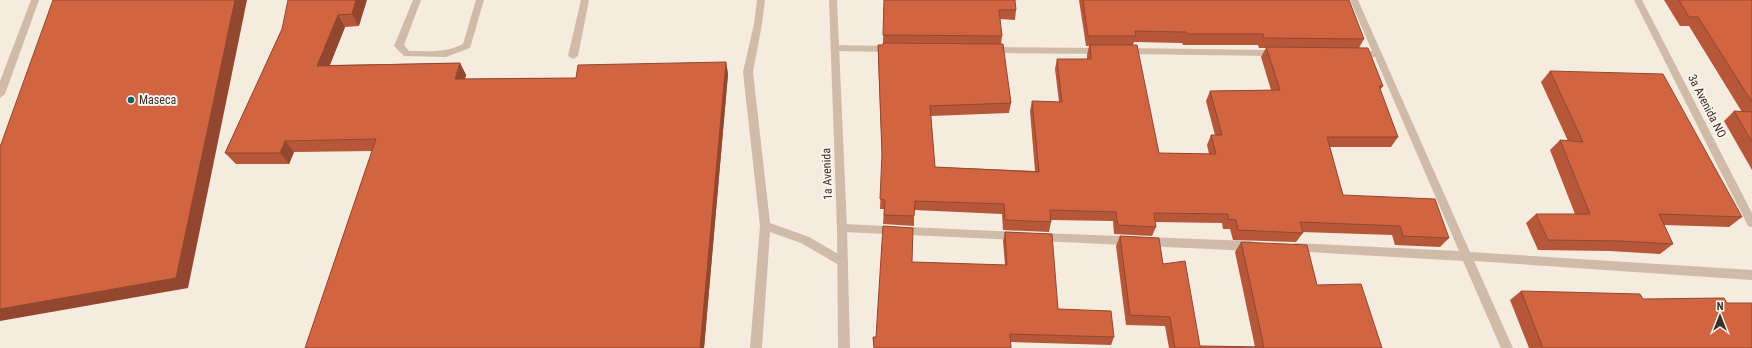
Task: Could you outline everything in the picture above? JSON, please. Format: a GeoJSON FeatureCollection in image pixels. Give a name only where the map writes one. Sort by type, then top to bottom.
{"type":"FeatureCollection","features":[{"type":"Feature","properties":{"kind":"street"},"geometry":{"type":"LineString","coordinates":[[0,94],[35,0]]}},
{"type":"Feature","properties":{"kind":"street"},"geometry":{"type":"LineString","coordinates":[[417,0],[399,46],[407,54],[437,54],[458,51],[467,46],[480,0]]}},
{"type":"Feature","properties":{"kind":"street"},"geometry":{"type":"LineString","coordinates":[[573,56],[585,0]]}},
{"type":"Feature","properties":{"kind":"street"},"geometry":{"type":"LineString","coordinates":[[756,348],[765,226],[748,72],[758,24],[761,0]]}},
{"type":"Feature","properties":{"kind":"street","name":"1a Avenida"},"geometry":{"type":"LineString","coordinates":[[833,0],[842,228],[844,348]]}},
{"type":"Feature","properties":{"kind":"street"},"geometry":{"type":"LineString","coordinates":[[1354,0],[1507,348]]}},
{"type":"Feature","properties":{"kind":"street","name":"3a Avenida NO"},"geometry":{"type":"LineString","coordinates":[[1638,0],[1752,223]]}},
{"type":"Feature","properties":{"kind":"street"},"geometry":{"type":"LineString","coordinates":[[835,48],[899,49]]}},
{"type":"Feature","properties":{"kind":"street"},"geometry":{"type":"LineString","coordinates":[[979,50],[1290,53]]}},
{"type":"Feature","properties":{"kind":"street"},"geometry":{"type":"LineString","coordinates":[[1346,53],[1378,54]]}},
{"type":"Feature","properties":{"kind":"street"},"geometry":{"type":"LineString","coordinates":[[765,226],[805,240],[843,262]]}},
{"type":"Feature","properties":{"kind":"street"},"geometry":{"type":"LineString","coordinates":[[842,228],[1260,246]]}},
{"type":"Feature","properties":{"kind":"street"},"geometry":{"type":"LineString","coordinates":[[1284,248],[1466,256],[1752,275]]}},
{"type":"Feature","properties":{"kind":"building","name":"Maseca"},"geometry":{"type":"Polygon","coordinates":[[[53,0],[235,0],[176,278],[0,309],[0,147],[53,0]]]}},
{"type":"Feature","properties":{"kind":"building"},"geometry":{"type":"Polygon","coordinates":[[[288,0],[356,0],[352,14],[338,15],[317,66],[460,63],[455,79],[576,78],[578,65],[726,62],[700,348],[305,348],[376,139],[285,141],[280,153],[225,153],[282,29],[288,0]]]}},
{"type":"Feature","properties":{"kind":"building"},"geometry":{"type":"Polygon","coordinates":[[[884,0],[1015,0],[1016,10],[999,10],[1002,36],[883,35],[884,0]]]}},
{"type":"Feature","properties":{"kind":"building"},"geometry":{"type":"Polygon","coordinates":[[[1083,0],[1349,0],[1364,39],[1264,38],[1263,34],[1187,34],[1186,32],[1135,31],[1136,36],[1088,36],[1083,0]]]}},
{"type":"Feature","properties":{"kind":"building"},"geometry":{"type":"Polygon","coordinates":[[[1679,0],[1752,0],[1752,102],[1698,17],[1689,17],[1679,0]]]}},
{"type":"Feature","properties":{"kind":"building"},"geometry":{"type":"Polygon","coordinates":[[[883,43],[1003,44],[1011,103],[930,106],[935,167],[1039,172],[1032,101],[1062,102],[1057,59],[1091,59],[1090,45],[1137,45],[1159,153],[1216,154],[1211,135],[1222,135],[1210,91],[1280,90],[1266,47],[1368,48],[1383,86],[1379,86],[1398,137],[1327,137],[1343,195],[1435,199],[1449,238],[1403,236],[1400,226],[1300,222],[1303,233],[1238,230],[1236,220],[1228,219],[1228,214],[1154,213],[1156,227],[1118,225],[1116,212],[1050,210],[1051,222],[1005,220],[1004,204],[915,201],[914,216],[884,215],[885,200],[880,199],[882,154],[878,45],[883,45],[883,43]]]}},
{"type":"Feature","properties":{"kind":"building"},"geometry":{"type":"Polygon","coordinates":[[[1550,71],[1663,74],[1742,217],[1659,214],[1673,244],[1621,241],[1548,240],[1536,214],[1590,214],[1560,140],[1583,142],[1550,71]]]}},
{"type":"Feature","properties":{"kind":"building"},"geometry":{"type":"Polygon","coordinates":[[[1734,111],[1752,112],[1752,142],[1734,111]]]}},
{"type":"Feature","properties":{"kind":"building"},"geometry":{"type":"Polygon","coordinates":[[[883,226],[913,228],[912,262],[1007,265],[1005,232],[1052,234],[1058,309],[1111,311],[1114,337],[1010,334],[1011,348],[874,348],[873,337],[876,337],[883,226]]]}},
{"type":"Feature","properties":{"kind":"building"},"geometry":{"type":"Polygon","coordinates":[[[1120,236],[1159,238],[1163,264],[1185,261],[1200,346],[1264,347],[1241,242],[1307,245],[1317,285],[1361,284],[1382,348],[1175,348],[1170,317],[1130,315],[1120,236]]]}},
{"type":"Feature","properties":{"kind":"building"},"geometry":{"type":"Polygon","coordinates":[[[1521,291],[1640,294],[1643,299],[1724,298],[1727,303],[1752,303],[1752,348],[1543,348],[1521,291]]]}},
{"type":"Feature","properties":{"kind":"place","name":"Maseca"},"geometry":{"type":"Point","coordinates":[131,100]}}]}
